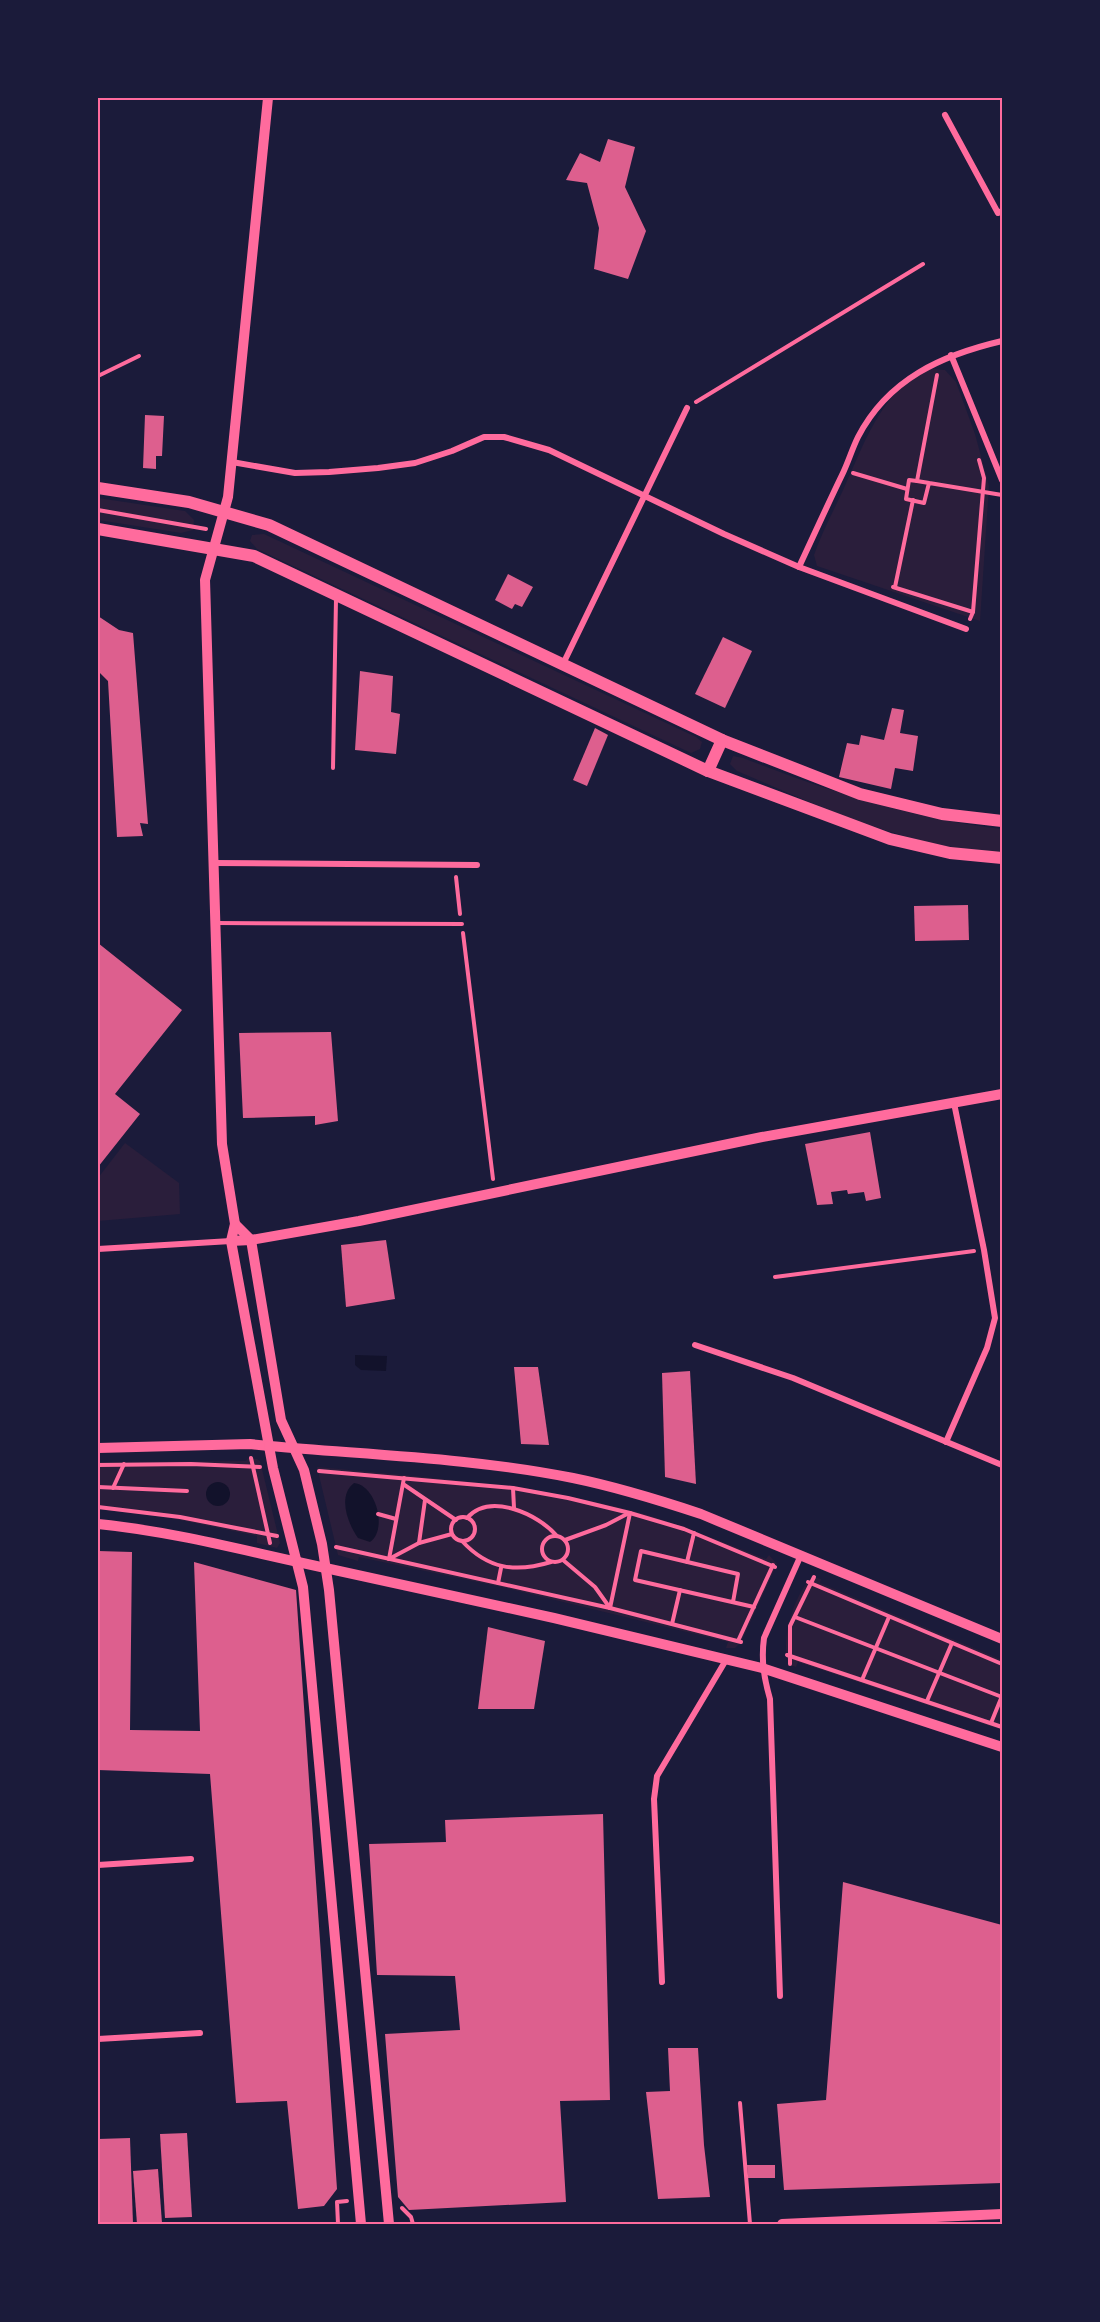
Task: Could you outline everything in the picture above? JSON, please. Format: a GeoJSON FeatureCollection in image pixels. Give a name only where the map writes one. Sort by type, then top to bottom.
{"type":"FeatureCollection","features":[{"type":"Feature","properties":{"kind":"main road"},"geometry":{"type":"LineString","coordinates":[[268,98],[232,462],[224,512],[205,580],[222,1143],[235,1224],[231,1241],[268,1446],[303,1587],[361,2224]]}},
{"type":"Feature","properties":{"kind":"main road"},"geometry":{"type":"LineString","coordinates":[[98,488],[189,502],[268,525],[722,740],[860,794],[942,814],[1002,821]]}},
{"type":"Feature","properties":{"kind":"main road"},"geometry":{"type":"LineString","coordinates":[[98,529],[254,556],[708,771],[890,839],[951,853],[1002,858]]}},
{"type":"Feature","properties":{"kind":"main road"},"geometry":{"type":"LineString","coordinates":[[708,771],[722,740]]}},
{"type":"Feature","properties":{"kind":"main road"},"geometry":{"type":"LineString","coordinates":[[231,1241],[251,1240],[359,1221],[762,1137],[1002,1094]]}},
{"type":"Feature","properties":{"kind":"main road"},"geometry":{"type":"LineString","coordinates":[[235,1224],[251,1240],[281,1420],[304,1470],[326,1568],[389,2224]]}},
{"type":"Feature","properties":{"kind":"main road"},"geometry":{"type":"LineString","coordinates":[[98,1448],[250,1444],[486,1465],[573,1478],[650,1497],[691,1511],[1002,1639]]}},
{"type":"Feature","properties":{"kind":"main road"},"geometry":{"type":"LineString","coordinates":[[98,1524],[201,1539],[554,1618],[762,1668],[1002,1747]]}},
{"type":"Feature","properties":{"kind":"main road"},"geometry":{"type":"LineString","coordinates":[[782,2224],[1002,2214]]}},
{"type":"Feature","properties":{"kind":"street"},"geometry":{"type":"LineString","coordinates":[[945,115],[998,213],[1002,211]]}},
{"type":"Feature","properties":{"kind":"street"},"geometry":{"type":"LineString","coordinates":[[799,567],[859,435],[881,405],[913,375],[951,355],[1002,341]]}},
{"type":"Feature","properties":{"kind":"street"},"geometry":{"type":"LineString","coordinates":[[951,355],[1002,480]]}},
{"type":"Feature","properties":{"kind":"street"},"geometry":{"type":"LineString","coordinates":[[563,664],[687,408]]}},
{"type":"Feature","properties":{"kind":"street"},"geometry":{"type":"LineString","coordinates":[[232,462],[295,473],[378,468],[415,463],[452,451],[484,437],[504,437],[549,450],[724,534],[799,567],[966,629]]}},
{"type":"Feature","properties":{"kind":"street"},"geometry":{"type":"LineString","coordinates":[[212,863],[477,865]]}},
{"type":"Feature","properties":{"kind":"street"},"geometry":{"type":"LineString","coordinates":[[946,1442],[987,1348],[995,1318],[984,1250],[954,1103]]}},
{"type":"Feature","properties":{"kind":"street"},"geometry":{"type":"LineString","coordinates":[[98,1249],[231,1241]]}},
{"type":"Feature","properties":{"kind":"street"},"geometry":{"type":"LineString","coordinates":[[995,1318],[1002,1318]]}},
{"type":"Feature","properties":{"kind":"street"},"geometry":{"type":"LineString","coordinates":[[695,1345],[793,1378],[1002,1465]]}},
{"type":"Feature","properties":{"kind":"street"},"geometry":{"type":"LineString","coordinates":[[780,1996],[770,1699],[762,1668],[764,1638],[801,1555]]}},
{"type":"Feature","properties":{"kind":"street"},"geometry":{"type":"LineString","coordinates":[[662,1982],[654,1799],[657,1776],[726,1660]]}},
{"type":"Feature","properties":{"kind":"street"},"geometry":{"type":"LineString","coordinates":[[98,1865],[191,1859]]}},
{"type":"Feature","properties":{"kind":"street"},"geometry":{"type":"LineString","coordinates":[[98,2039],[200,2033]]}},
{"type":"Feature","properties":{"kind":"lane"},"geometry":{"type":"LineString","coordinates":[[98,376],[139,356]]}},
{"type":"Feature","properties":{"kind":"lane"},"geometry":{"type":"LineString","coordinates":[[333,768],[336,595]]}},
{"type":"Feature","properties":{"kind":"lane"},"geometry":{"type":"LineString","coordinates":[[214,923],[462,924]]}},
{"type":"Feature","properties":{"kind":"path"},"geometry":{"type":"LineString","coordinates":[[687,408],[923,264]]}},
{"type":"Feature","properties":{"kind":"path"},"geometry":{"type":"LineString","coordinates":[[917,481],[938,372]]}},
{"type":"Feature","properties":{"kind":"path"},"geometry":{"type":"LineString","coordinates":[[930,373],[938,372],[946,378]]}},
{"type":"Feature","properties":{"kind":"path"},"geometry":{"type":"LineString","coordinates":[[884,584],[973,612],[984,478],[978,457]]}},
{"type":"Feature","properties":{"kind":"path"},"geometry":{"type":"LineString","coordinates":[[851,483],[860,464]]}},
{"type":"Feature","properties":{"kind":"path"},"geometry":{"type":"LineString","coordinates":[[844,470],[907,489]]}},
{"type":"Feature","properties":{"kind":"path"},"geometry":{"type":"LineString","coordinates":[[929,483],[924,503],[906,499],[909,480],[917,481],[1002,495]]}},
{"type":"Feature","properties":{"kind":"path"},"geometry":{"type":"LineString","coordinates":[[895,587],[913,500]]}},
{"type":"Feature","properties":{"kind":"path"},"geometry":{"type":"LineString","coordinates":[[98,510],[218,532]]}},
{"type":"Feature","properties":{"kind":"path"},"geometry":{"type":"LineString","coordinates":[[454,865],[495,1192]]}},
{"type":"Feature","properties":{"kind":"path"},"geometry":{"type":"LineString","coordinates":[[775,1276],[984,1250]]}},
{"type":"Feature","properties":{"kind":"path"},"geometry":{"type":"LineString","coordinates":[[251,1458],[270,1546]]}},
{"type":"Feature","properties":{"kind":"path"},"geometry":{"type":"LineString","coordinates":[[113,1488],[124,1464]]}},
{"type":"Feature","properties":{"kind":"path"},"geometry":{"type":"LineString","coordinates":[[98,1465],[261,1467]]}},
{"type":"Feature","properties":{"kind":"path"},"geometry":{"type":"LineString","coordinates":[[317,1471],[513,1488],[630,1513],[694,1533],[774,1567]]}},
{"type":"Feature","properties":{"kind":"path"},"geometry":{"type":"LineString","coordinates":[[389,1559],[404,1478]]}},
{"type":"Feature","properties":{"kind":"path"},"geometry":{"type":"LineString","coordinates":[[403,1484],[456,1520],[467,1518],[472,1512],[490,1507],[514,1508],[548,1526],[557,1536],[565,1540],[606,1525],[630,1513]]}},
{"type":"Feature","properties":{"kind":"path"},"geometry":{"type":"LineString","coordinates":[[98,1487],[187,1491]]}},
{"type":"Feature","properties":{"kind":"path"},"geometry":{"type":"LineString","coordinates":[[513,1488],[514,1508]]}},
{"type":"Feature","properties":{"kind":"path"},"geometry":{"type":"LineString","coordinates":[[419,1543],[425,1500]]}},
{"type":"Feature","properties":{"kind":"path"},"geometry":{"type":"LineString","coordinates":[[98,1506],[160,1514],[278,1536]]}},
{"type":"Feature","properties":{"kind":"path"},"geometry":{"type":"LineString","coordinates":[[610,1608],[630,1513]]}},
{"type":"Feature","properties":{"kind":"path"},"geometry":{"type":"LineString","coordinates":[[378,1514],[396,1519]]}},
{"type":"Feature","properties":{"kind":"path"},"geometry":{"type":"LineString","coordinates":[[462,1541],[470,1539],[475,1533],[473,1522],[467,1518]]}},
{"type":"Feature","properties":{"kind":"path"},"geometry":{"type":"LineString","coordinates":[[452,1534],[452,1527],[456,1520]]}},
{"type":"Feature","properties":{"kind":"path"},"geometry":{"type":"LineString","coordinates":[[687,1562],[694,1533]]}},
{"type":"Feature","properties":{"kind":"path"},"geometry":{"type":"LineString","coordinates":[[389,1559],[419,1543],[452,1534]]}},
{"type":"Feature","properties":{"kind":"path"},"geometry":{"type":"LineString","coordinates":[[452,1534],[481,1558],[501,1568],[535,1567],[563,1560],[568,1553],[565,1540]]}},
{"type":"Feature","properties":{"kind":"path"},"geometry":{"type":"LineString","coordinates":[[550,1562],[544,1557],[541,1548],[548,1538],[557,1536]]}},
{"type":"Feature","properties":{"kind":"path"},"geometry":{"type":"LineString","coordinates":[[336,1547],[610,1608],[739,1642],[774,1567],[774,1559]]}},
{"type":"Feature","properties":{"kind":"path"},"geometry":{"type":"LineString","coordinates":[[732,1602],[738,1574],[641,1551],[635,1580],[754,1607]]}},
{"type":"Feature","properties":{"kind":"path"},"geometry":{"type":"LineString","coordinates":[[563,1560],[595,1587],[610,1608]]}},
{"type":"Feature","properties":{"kind":"path"},"geometry":{"type":"LineString","coordinates":[[498,1583],[501,1568]]}},
{"type":"Feature","properties":{"kind":"path"},"geometry":{"type":"LineString","coordinates":[[790,1665],[788,1655],[790,1626],[814,1577]]}},
{"type":"Feature","properties":{"kind":"path"},"geometry":{"type":"LineString","coordinates":[[810,1582],[1002,1664]]}},
{"type":"Feature","properties":{"kind":"path"},"geometry":{"type":"LineString","coordinates":[[672,1624],[680,1590]]}},
{"type":"Feature","properties":{"kind":"path"},"geometry":{"type":"LineString","coordinates":[[862,1680],[889,1616]]}},
{"type":"Feature","properties":{"kind":"path"},"geometry":{"type":"LineString","coordinates":[[795,1617],[1002,1696],[991,1723]]}},
{"type":"Feature","properties":{"kind":"path"},"geometry":{"type":"LineString","coordinates":[[927,1701],[952,1643]]}},
{"type":"Feature","properties":{"kind":"path"},"geometry":{"type":"LineString","coordinates":[[788,1655],[1002,1727]]}},
{"type":"Feature","properties":{"kind":"path"},"geometry":{"type":"LineString","coordinates":[[740,2103],[750,2224]]}},
{"type":"Feature","properties":{"kind":"shaded area"},"geometry":{"type":"Polygon","coordinates":[[[932,369],[945,370],[956,382],[975,434],[989,486],[980,621],[817,566],[814,555],[877,418],[900,388],[915,377],[932,369]]]}},
{"type":"Feature","properties":{"kind":"shaded area"},"geometry":{"type":"Polygon","coordinates":[[[98,498],[185,511],[194,520],[193,530],[181,533],[98,520],[98,498]]]}},
{"type":"Feature","properties":{"kind":"shaded area"},"geometry":{"type":"Polygon","coordinates":[[[264,534],[696,737],[702,742],[700,749],[691,753],[257,549],[250,541],[252,535],[264,534]]]}},
{"type":"Feature","properties":{"kind":"shaded area"},"geometry":{"type":"Polygon","coordinates":[[[733,756],[807,782],[903,811],[1002,829],[1002,852],[957,848],[872,826],[737,771],[730,764],[733,756]]]}},
{"type":"Feature","properties":{"kind":"shaded area"},"geometry":{"type":"Polygon","coordinates":[[[125,1143],[179,1183],[180,1214],[98,1221],[98,1178],[125,1143]]]}},
{"type":"Feature","properties":{"kind":"shaded area"},"geometry":{"type":"Polygon","coordinates":[[[355,1355],[387,1356],[386,1371],[361,1370],[355,1365],[355,1355]]]}},
{"type":"Feature","properties":{"kind":"shaded area"},"geometry":{"type":"Polygon","coordinates":[[[248,1458],[260,1461],[280,1543],[277,1548],[257,1543],[257,1536],[161,1516],[98,1509],[98,1462],[246,1461],[248,1458]]]}},
{"type":"Feature","properties":{"kind":"shaded area"},"geometry":{"type":"Polygon","coordinates":[[[317,1467],[476,1483],[594,1502],[667,1521],[766,1559],[769,1555],[777,1564],[741,1642],[735,1648],[726,1648],[728,1642],[506,1588],[359,1557],[358,1561],[338,1555],[317,1467]]]}},
{"type":"Feature","properties":{"kind":"shaded area"},"geometry":{"type":"Polygon","coordinates":[[[218,1482],[223,1483],[229,1489],[229,1499],[223,1505],[218,1506],[213,1505],[207,1499],[206,1494],[207,1489],[213,1483],[218,1482]]]}},
{"type":"Feature","properties":{"kind":"shaded area"},"geometry":{"type":"Polygon","coordinates":[[[354,1483],[368,1491],[377,1509],[378,1528],[370,1542],[358,1538],[348,1518],[346,1495],[354,1483]]]}},
{"type":"Feature","properties":{"kind":"shaded area"},"geometry":{"type":"Polygon","coordinates":[[[813,1577],[821,1579],[820,1583],[1002,1660],[1002,1730],[798,1662],[796,1667],[790,1665],[786,1645],[790,1618],[800,1593],[813,1577]]]}},
{"type":"Feature","properties":{"kind":"building"},"geometry":{"type":"Polygon","coordinates":[[[608,139],[635,147],[625,187],[646,231],[628,279],[594,269],[599,228],[587,183],[566,180],[580,153],[600,162],[608,139]]]}},
{"type":"Feature","properties":{"kind":"building"},"geometry":{"type":"Polygon","coordinates":[[[145,415],[164,416],[162,456],[156,456],[156,469],[143,468],[145,415]]]}},
{"type":"Feature","properties":{"kind":"building"},"geometry":{"type":"Polygon","coordinates":[[[508,574],[533,587],[522,607],[515,604],[512,609],[495,600],[508,574]]]}},
{"type":"Feature","properties":{"kind":"building"},"geometry":{"type":"Polygon","coordinates":[[[98,616],[119,630],[133,633],[148,824],[140,823],[143,836],[117,837],[108,681],[98,671],[98,616]]]}},
{"type":"Feature","properties":{"kind":"building"},"geometry":{"type":"Polygon","coordinates":[[[723,637],[752,651],[725,708],[695,694],[723,637]]]}},
{"type":"Feature","properties":{"kind":"building"},"geometry":{"type":"Polygon","coordinates":[[[360,671],[393,676],[391,712],[400,714],[396,754],[355,750],[360,671]]]}},
{"type":"Feature","properties":{"kind":"building"},"geometry":{"type":"Polygon","coordinates":[[[892,708],[904,710],[900,733],[918,736],[913,771],[895,768],[891,789],[839,777],[847,743],[859,745],[861,735],[884,740],[892,708]]]}},
{"type":"Feature","properties":{"kind":"building"},"geometry":{"type":"Polygon","coordinates":[[[595,728],[608,735],[587,786],[573,780],[595,728]]]}},
{"type":"Feature","properties":{"kind":"building"},"geometry":{"type":"Polygon","coordinates":[[[968,905],[969,940],[915,941],[914,906],[968,905]]]}},
{"type":"Feature","properties":{"kind":"building"},"geometry":{"type":"Polygon","coordinates":[[[98,943],[182,1010],[115,1094],[140,1114],[98,1167],[98,943]]]}},
{"type":"Feature","properties":{"kind":"building"},"geometry":{"type":"Polygon","coordinates":[[[331,1032],[338,1121],[315,1125],[315,1116],[243,1118],[239,1033],[331,1032]]]}},
{"type":"Feature","properties":{"kind":"building"},"geometry":{"type":"Polygon","coordinates":[[[870,1132],[881,1198],[866,1201],[864,1192],[848,1194],[847,1190],[831,1192],[833,1204],[817,1205],[805,1144],[870,1132]]]}},
{"type":"Feature","properties":{"kind":"building"},"geometry":{"type":"Polygon","coordinates":[[[386,1240],[395,1299],[346,1307],[341,1245],[386,1240]]]}},
{"type":"Feature","properties":{"kind":"building"},"geometry":{"type":"Polygon","coordinates":[[[514,1367],[538,1367],[549,1445],[521,1444],[514,1367]]]}},
{"type":"Feature","properties":{"kind":"building"},"geometry":{"type":"Polygon","coordinates":[[[690,1371],[696,1484],[665,1477],[662,1373],[690,1371]]]}},
{"type":"Feature","properties":{"kind":"building"},"geometry":{"type":"Polygon","coordinates":[[[98,1551],[132,1552],[130,1730],[200,1731],[194,1562],[296,1590],[337,2189],[324,2206],[298,2209],[287,2101],[236,2103],[210,1774],[98,1770],[98,1551]]]}},
{"type":"Feature","properties":{"kind":"building"},"geometry":{"type":"Polygon","coordinates":[[[488,1627],[545,1641],[534,1709],[478,1709],[488,1627]]]}},
{"type":"Feature","properties":{"kind":"building"},"geometry":{"type":"Polygon","coordinates":[[[603,1814],[610,2100],[560,2101],[566,2202],[409,2210],[398,2197],[385,2034],[460,2030],[455,1976],[377,1975],[369,1844],[446,1842],[445,1820],[603,1814]]]}},
{"type":"Feature","properties":{"kind":"building"},"geometry":{"type":"Polygon","coordinates":[[[843,1882],[1002,1925],[1002,2183],[784,2190],[777,2104],[826,2100],[843,1882]]]}},
{"type":"Feature","properties":{"kind":"building"},"geometry":{"type":"Polygon","coordinates":[[[668,2048],[698,2048],[704,2145],[710,2197],[658,2199],[646,2092],[670,2091],[668,2048]]]}},
{"type":"Feature","properties":{"kind":"building"},"geometry":{"type":"Polygon","coordinates":[[[187,2133],[192,2217],[165,2218],[160,2134],[187,2133]]]}},
{"type":"Feature","properties":{"kind":"building"},"geometry":{"type":"Polygon","coordinates":[[[130,2138],[133,2224],[98,2224],[98,2139],[130,2138]]]}},
{"type":"Feature","properties":{"kind":"building"},"geometry":{"type":"Polygon","coordinates":[[[747,2165],[775,2165],[775,2178],[748,2178],[747,2165]]]}},
{"type":"Feature","properties":{"kind":"building"},"geometry":{"type":"Polygon","coordinates":[[[158,2169],[162,2223],[137,2224],[133,2171],[158,2169]]]}}]}
